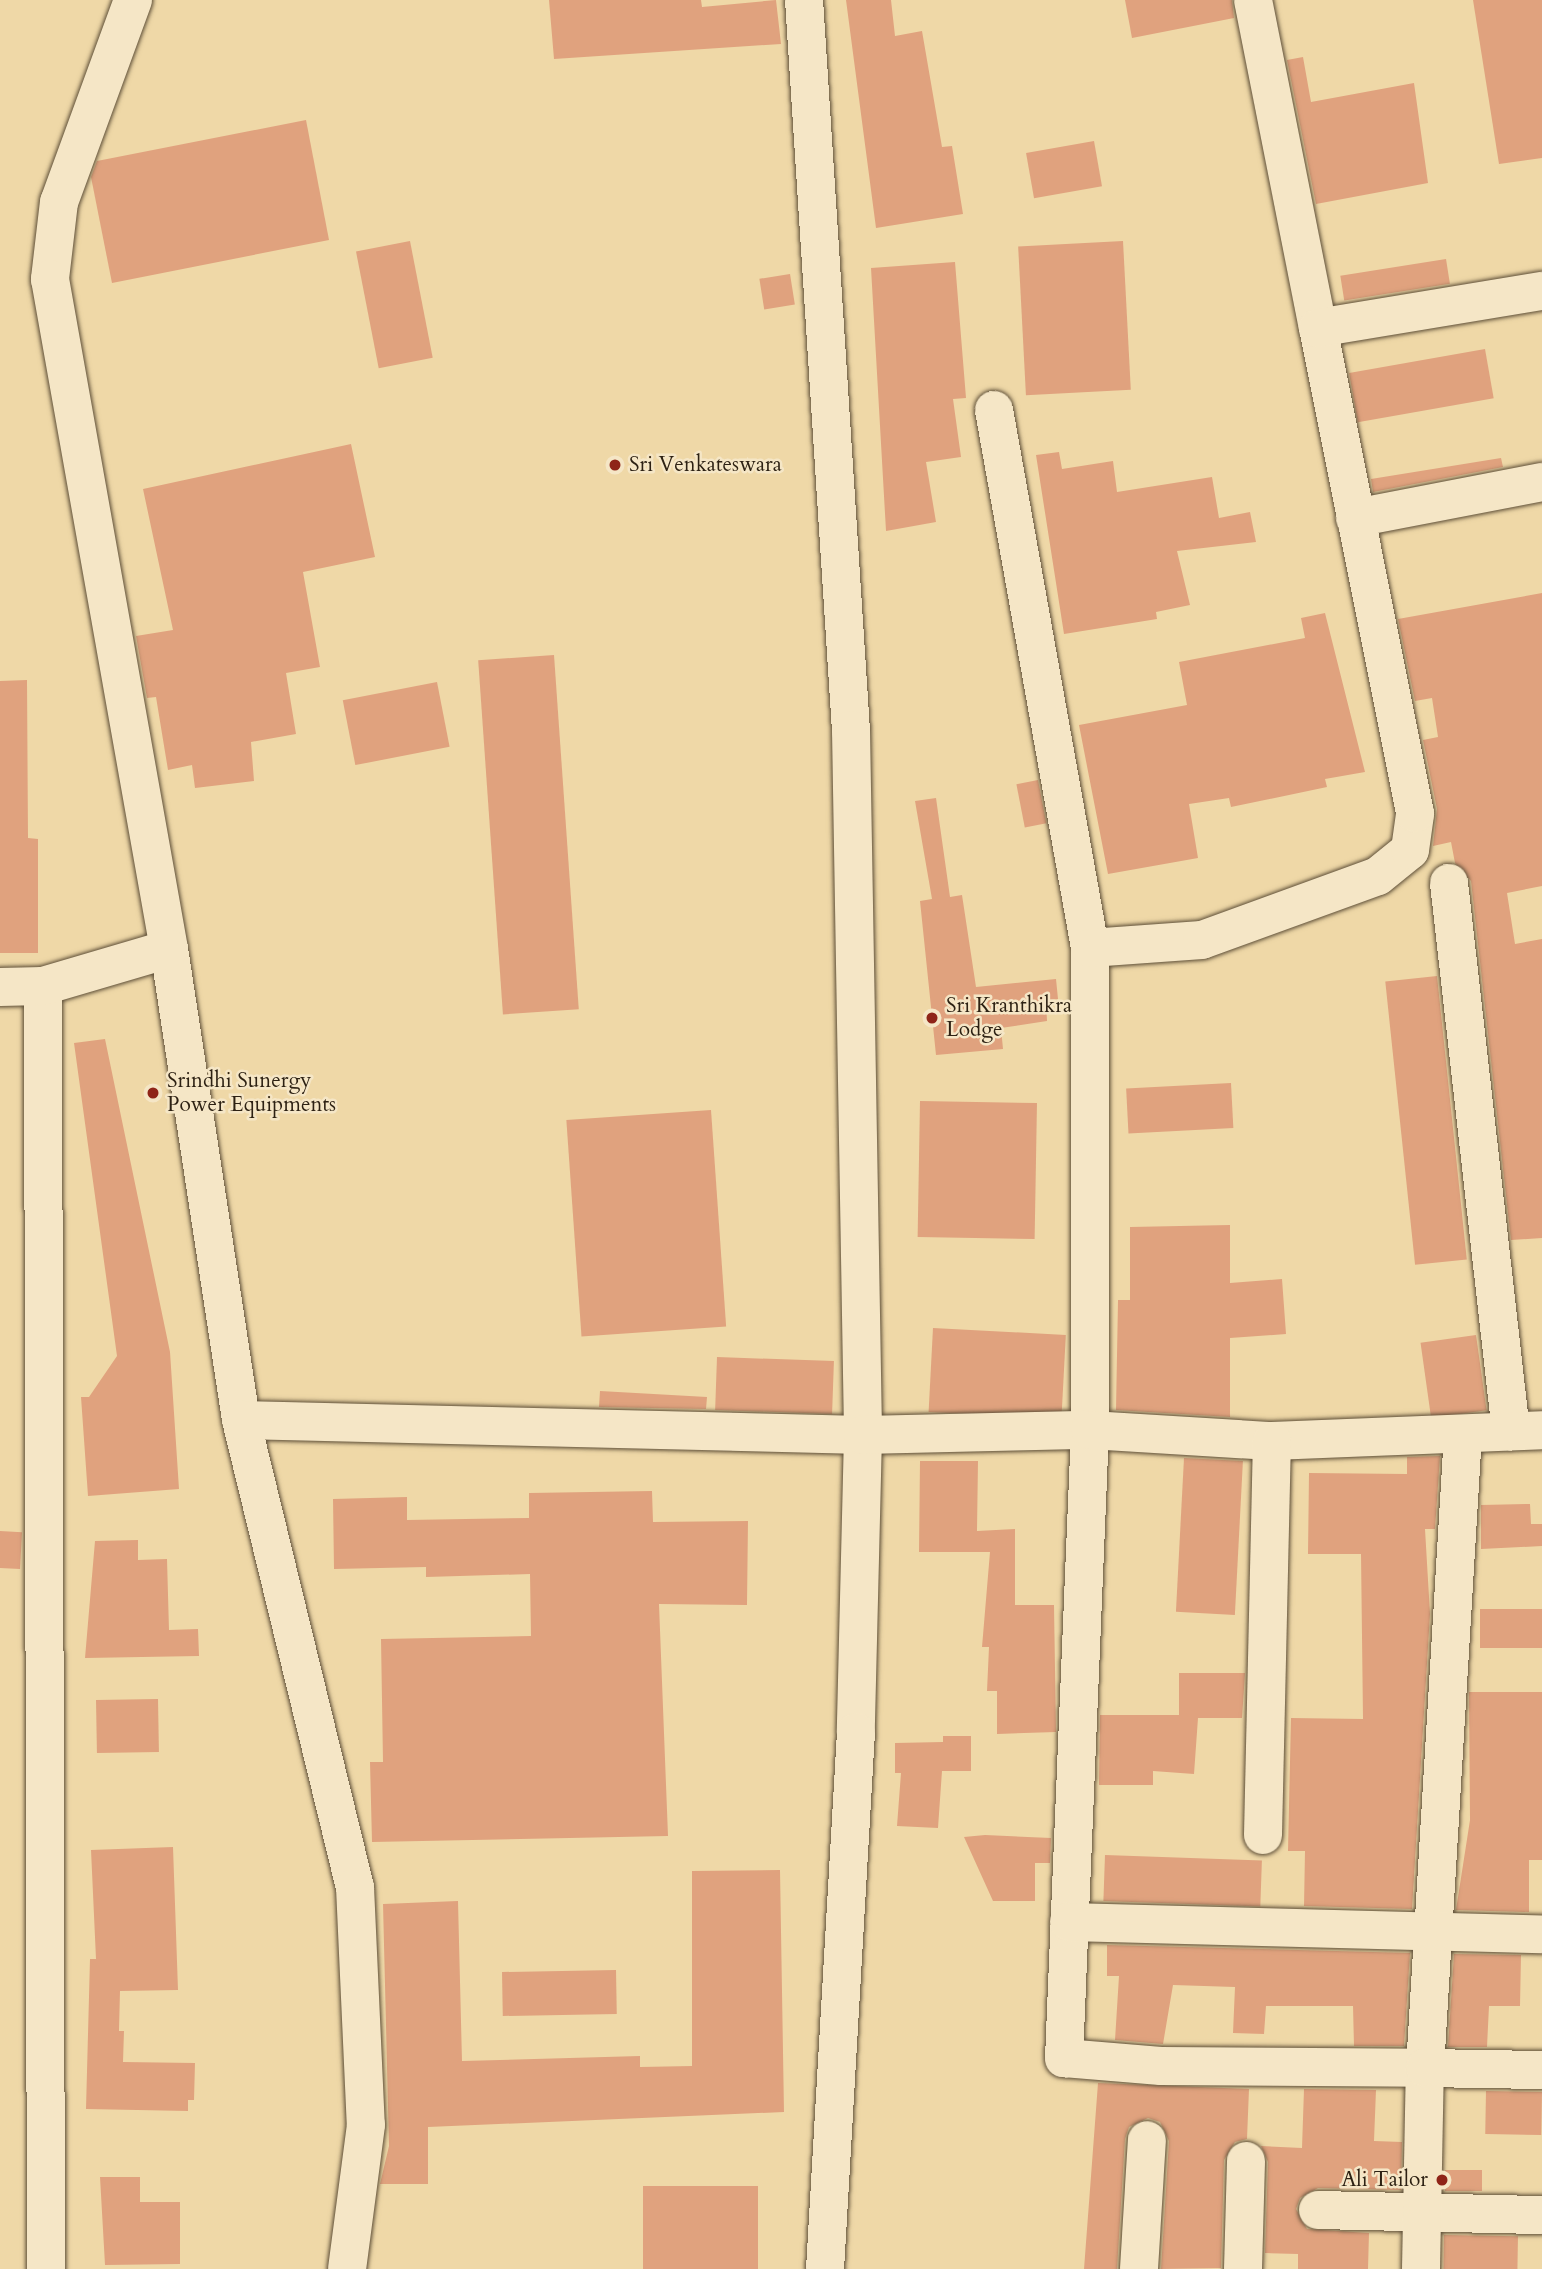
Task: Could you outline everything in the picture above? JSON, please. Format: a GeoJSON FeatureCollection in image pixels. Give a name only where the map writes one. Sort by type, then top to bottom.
{"type":"FeatureCollection","features":[{"type":"Feature","properties":{"kind":"street"},"geometry":{"type":"LineString","coordinates":[[133,0],[59,202],[50,279],[169,949],[241,1420],[355,1887],[366,2125],[347,2269]]}},
{"type":"Feature","properties":{"kind":"street"},"geometry":{"type":"LineString","coordinates":[[804,0],[851,730],[863,1435],[856,1732],[825,2269]]}},
{"type":"Feature","properties":{"kind":"street"},"geometry":{"type":"LineString","coordinates":[[1090,948],[1202,940],[1378,876],[1410,850],[1415,813],[1252,0]]}},
{"type":"Feature","properties":{"kind":"street"},"geometry":{"type":"LineString","coordinates":[[1318,328],[1542,290]]}},
{"type":"Feature","properties":{"kind":"street"},"geometry":{"type":"LineString","coordinates":[[994,410],[1090,948],[1090,1430],[1069,1922],[1061,2045],[1064,2058],[1075,2063],[1542,2070]]}},
{"type":"Feature","properties":{"kind":"street"},"geometry":{"type":"LineString","coordinates":[[1355,518],[1542,482]]}},
{"type":"Feature","properties":{"kind":"street"},"geometry":{"type":"LineString","coordinates":[[241,1420],[863,1435],[1090,1430],[1272,1441],[1526,1431],[1449,883]]}},
{"type":"Feature","properties":{"kind":"street"},"geometry":{"type":"LineString","coordinates":[[0,987],[43,986],[169,949]]}},
{"type":"Feature","properties":{"kind":"street"},"geometry":{"type":"LineString","coordinates":[[43,986],[46,2269]]}},
{"type":"Feature","properties":{"kind":"street"},"geometry":{"type":"LineString","coordinates":[[1421,2269],[1425,2068],[1463,1434]]}},
{"type":"Feature","properties":{"kind":"street"},"geometry":{"type":"LineString","coordinates":[[1263,1835],[1272,1441]]}},
{"type":"Feature","properties":{"kind":"street"},"geometry":{"type":"LineString","coordinates":[[1069,1922],[1542,1934]]}},
{"type":"Feature","properties":{"kind":"street"},"geometry":{"type":"LineString","coordinates":[[1139,2269],[1147,2140]]}},
{"type":"Feature","properties":{"kind":"street"},"geometry":{"type":"LineString","coordinates":[[1243,2269],[1246,2161]]}},
{"type":"Feature","properties":{"kind":"street"},"geometry":{"type":"LineString","coordinates":[[1318,2210],[1542,2216]]}},
{"type":"Feature","properties":{"kind":"building"},"geometry":{"type":"Polygon","coordinates":[[[549,0],[701,0],[702,7],[776,0],[781,44],[554,59],[549,0]]]}},
{"type":"Feature","properties":{"kind":"building"},"geometry":{"type":"Polygon","coordinates":[[[846,0],[891,0],[895,36],[922,31],[942,147],[952,146],[963,214],[876,228],[846,0]]]}},
{"type":"Feature","properties":{"kind":"building"},"geometry":{"type":"Polygon","coordinates":[[[1125,0],[1232,0],[1234,18],[1132,38],[1125,0]]]}},
{"type":"Feature","properties":{"kind":"building"},"geometry":{"type":"Polygon","coordinates":[[[1473,0],[1542,0],[1542,158],[1499,164],[1473,0]]]}},
{"type":"Feature","properties":{"kind":"building"},"geometry":{"type":"Polygon","coordinates":[[[1303,57],[1311,102],[1414,83],[1428,183],[1316,204],[1287,60],[1303,57]]]}},
{"type":"Feature","properties":{"kind":"building"},"geometry":{"type":"Polygon","coordinates":[[[306,120],[329,240],[112,283],[91,177],[97,161],[306,120]]]}},
{"type":"Feature","properties":{"kind":"building"},"geometry":{"type":"Polygon","coordinates":[[[1094,141],[1102,186],[1034,198],[1026,153],[1094,141]]]}},
{"type":"Feature","properties":{"kind":"building"},"geometry":{"type":"Polygon","coordinates":[[[410,241],[433,358],[379,368],[356,251],[410,241]]]}},
{"type":"Feature","properties":{"kind":"building"},"geometry":{"type":"Polygon","coordinates":[[[1123,241],[1131,390],[1026,395],[1018,246],[1123,241]]]}},
{"type":"Feature","properties":{"kind":"building"},"geometry":{"type":"Polygon","coordinates":[[[1446,259],[1450,284],[1344,300],[1340,276],[1446,259]]]}},
{"type":"Feature","properties":{"kind":"building"},"geometry":{"type":"Polygon","coordinates":[[[955,262],[966,398],[953,399],[961,457],[926,462],[936,522],[886,531],[871,268],[955,262]]]}},
{"type":"Feature","properties":{"kind":"building"},"geometry":{"type":"Polygon","coordinates":[[[790,274],[795,305],[764,309],[759,279],[790,274]]]}},
{"type":"Feature","properties":{"kind":"building"},"geometry":{"type":"Polygon","coordinates":[[[1485,349],[1494,398],[1358,422],[1349,373],[1485,349]]]}},
{"type":"Feature","properties":{"kind":"building"},"geometry":{"type":"Polygon","coordinates":[[[351,444],[375,557],[303,572],[320,667],[286,673],[296,734],[251,742],[254,781],[195,788],[192,765],[168,770],[156,697],[147,698],[136,636],[173,630],[143,489],[351,444]]]}},
{"type":"Feature","properties":{"kind":"building"},"geometry":{"type":"Polygon","coordinates":[[[1059,452],[1062,469],[1113,461],[1117,492],[1212,477],[1219,518],[1250,512],[1256,542],[1177,551],[1190,605],[1156,612],[1157,619],[1064,634],[1036,455],[1059,452]]]}},
{"type":"Feature","properties":{"kind":"building"},"geometry":{"type":"Polygon","coordinates":[[[1501,458],[1503,467],[1373,492],[1371,479],[1501,458]]]}},
{"type":"Feature","properties":{"kind":"building"},"geometry":{"type":"Polygon","coordinates":[[[1542,593],[1542,886],[1507,893],[1515,944],[1542,939],[1542,1238],[1511,1240],[1471,881],[1455,863],[1451,842],[1433,846],[1437,809],[1423,740],[1438,737],[1432,698],[1415,701],[1398,619],[1542,593]]]}},
{"type":"Feature","properties":{"kind":"building"},"geometry":{"type":"Polygon","coordinates":[[[1325,613],[1365,772],[1325,779],[1327,787],[1231,807],[1229,798],[1189,804],[1198,858],[1108,874],[1079,725],[1187,705],[1179,662],[1305,638],[1301,618],[1325,613]]]}},
{"type":"Feature","properties":{"kind":"building"},"geometry":{"type":"Polygon","coordinates":[[[554,655],[579,1009],[503,1014],[478,660],[554,655]]]}},
{"type":"Feature","properties":{"kind":"building"},"geometry":{"type":"Polygon","coordinates":[[[27,680],[28,838],[38,839],[38,953],[0,953],[0,681],[27,680]]]}},
{"type":"Feature","properties":{"kind":"building"},"geometry":{"type":"Polygon","coordinates":[[[437,682],[450,747],[355,765],[343,700],[437,682]]]}},
{"type":"Feature","properties":{"kind":"building"},"geometry":{"type":"Polygon","coordinates":[[[1038,780],[1046,823],[1025,827],[1016,784],[1038,780]]]}},
{"type":"Feature","properties":{"kind":"building"},"geometry":{"type":"Polygon","coordinates":[[[936,798],[950,897],[962,895],[976,987],[1056,979],[1058,999],[1046,1000],[1047,1021],[1001,1028],[1003,1049],[936,1055],[920,901],[932,899],[915,801],[936,798]]]}},
{"type":"Feature","properties":{"kind":"building"},"geometry":{"type":"Polygon","coordinates":[[[1437,976],[1467,1259],[1415,1265],[1385,981],[1437,976]]]}},
{"type":"Feature","properties":{"kind":"building"},"geometry":{"type":"Polygon","coordinates":[[[105,1039],[170,1352],[179,1489],[88,1496],[81,1397],[89,1397],[117,1356],[74,1043],[105,1039]]]}},
{"type":"Feature","properties":{"kind":"building"},"geometry":{"type":"Polygon","coordinates":[[[1231,1083],[1233,1128],[1128,1133],[1126,1088],[1231,1083]]]}},
{"type":"Feature","properties":{"kind":"building"},"geometry":{"type":"Polygon","coordinates":[[[920,1101],[1037,1103],[1035,1239],[918,1237],[920,1101]]]}},
{"type":"Feature","properties":{"kind":"building"},"geometry":{"type":"Polygon","coordinates":[[[711,1110],[726,1326],[581,1337],[566,1120],[711,1110]]]}},
{"type":"Feature","properties":{"kind":"building"},"geometry":{"type":"Polygon","coordinates":[[[1230,1225],[1230,1283],[1282,1279],[1286,1334],[1230,1338],[1230,1417],[1116,1410],[1118,1300],[1130,1300],[1130,1227],[1230,1225]]]}},
{"type":"Feature","properties":{"kind":"building"},"geometry":{"type":"Polygon","coordinates":[[[933,1328],[1066,1335],[1061,1419],[929,1412],[933,1328]]]}},
{"type":"Feature","properties":{"kind":"building"},"geometry":{"type":"Polygon","coordinates":[[[1476,1335],[1487,1410],[1431,1418],[1421,1343],[1476,1335]]]}},
{"type":"Feature","properties":{"kind":"building"},"geometry":{"type":"Polygon","coordinates":[[[717,1357],[834,1361],[832,1414],[715,1410],[717,1357]]]}},
{"type":"Feature","properties":{"kind":"building"},"geometry":{"type":"Polygon","coordinates":[[[600,1391],[707,1397],[706,1409],[599,1407],[600,1391]]]}},
{"type":"Feature","properties":{"kind":"building"},"geometry":{"type":"Polygon","coordinates":[[[1440,1456],[1435,1529],[1425,1529],[1430,1614],[1412,1909],[1304,1906],[1305,1851],[1288,1851],[1291,1718],[1363,1719],[1361,1554],[1308,1554],[1309,1473],[1407,1474],[1407,1457],[1440,1456]]]}},
{"type":"Feature","properties":{"kind":"building"},"geometry":{"type":"Polygon","coordinates":[[[1184,1458],[1243,1461],[1235,1615],[1176,1612],[1184,1458]]]}},
{"type":"Feature","properties":{"kind":"building"},"geometry":{"type":"Polygon","coordinates":[[[920,1461],[978,1461],[977,1531],[1015,1529],[1015,1605],[1054,1605],[1056,1732],[997,1734],[997,1691],[987,1691],[989,1647],[982,1647],[990,1552],[919,1552],[920,1461]]]}},
{"type":"Feature","properties":{"kind":"building"},"geometry":{"type":"Polygon","coordinates":[[[652,1491],[653,1522],[748,1521],[747,1605],[659,1604],[668,1836],[372,1842],[370,1762],[383,1762],[381,1639],[531,1636],[530,1574],[426,1577],[426,1567],[334,1569],[333,1499],[407,1497],[407,1520],[529,1518],[529,1493],[652,1491]]]}},
{"type":"Feature","properties":{"kind":"building"},"geometry":{"type":"Polygon","coordinates":[[[1530,1504],[1531,1524],[1542,1524],[1542,1546],[1481,1549],[1481,1505],[1530,1504]]]}},
{"type":"Feature","properties":{"kind":"building"},"geometry":{"type":"Polygon","coordinates":[[[0,1531],[22,1532],[20,1569],[0,1568],[0,1531]]]}},
{"type":"Feature","properties":{"kind":"building"},"geometry":{"type":"Polygon","coordinates":[[[138,1540],[138,1560],[167,1559],[169,1630],[198,1629],[199,1656],[85,1658],[95,1541],[138,1540]]]}},
{"type":"Feature","properties":{"kind":"building"},"geometry":{"type":"Polygon","coordinates":[[[1480,1609],[1542,1609],[1542,1648],[1480,1648],[1480,1609]]]}},
{"type":"Feature","properties":{"kind":"building"},"geometry":{"type":"Polygon","coordinates":[[[1179,1673],[1245,1673],[1242,1718],[1198,1718],[1194,1774],[1153,1771],[1153,1785],[1099,1785],[1100,1715],[1179,1715],[1179,1673]]]}},
{"type":"Feature","properties":{"kind":"building"},"geometry":{"type":"Polygon","coordinates":[[[1469,1692],[1542,1692],[1542,1860],[1529,1860],[1529,1912],[1456,1910],[1470,1820],[1469,1692]]]}},
{"type":"Feature","properties":{"kind":"building"},"geometry":{"type":"Polygon","coordinates":[[[158,1699],[159,1752],[97,1753],[96,1700],[158,1699]]]}},
{"type":"Feature","properties":{"kind":"building"},"geometry":{"type":"Polygon","coordinates":[[[943,1736],[971,1736],[971,1771],[942,1771],[938,1828],[897,1826],[901,1773],[895,1773],[895,1743],[943,1742],[943,1736]]]}},
{"type":"Feature","properties":{"kind":"building"},"geometry":{"type":"Polygon","coordinates":[[[985,1835],[1051,1838],[1050,1863],[1035,1863],[1035,1901],[993,1901],[964,1837],[985,1835]]]}},
{"type":"Feature","properties":{"kind":"building"},"geometry":{"type":"Polygon","coordinates":[[[173,1847],[178,1990],[120,1991],[119,2031],[124,2031],[123,2062],[195,2063],[194,2100],[188,2100],[188,2111],[86,2109],[90,1959],[96,1959],[91,1850],[173,1847]]]}},
{"type":"Feature","properties":{"kind":"building"},"geometry":{"type":"Polygon","coordinates":[[[1105,1855],[1262,1860],[1260,1906],[1103,1901],[1105,1855]]]}},
{"type":"Feature","properties":{"kind":"building"},"geometry":{"type":"Polygon","coordinates":[[[780,1870],[784,2112],[428,2127],[428,2184],[380,2184],[389,2146],[383,1904],[458,1901],[462,2061],[640,2056],[640,2067],[692,2066],[692,1871],[780,1870]]]}},
{"type":"Feature","properties":{"kind":"building"},"geometry":{"type":"Polygon","coordinates":[[[1107,1945],[1410,1953],[1404,2046],[1354,2046],[1353,2006],[1266,2006],[1264,2034],[1233,2033],[1235,1987],[1173,1985],[1163,2044],[1115,2040],[1119,1976],[1107,1976],[1107,1945]]]}},
{"type":"Feature","properties":{"kind":"building"},"geometry":{"type":"Polygon","coordinates":[[[1454,1954],[1521,1955],[1520,2006],[1489,2006],[1487,2047],[1448,2047],[1454,1954]]]}},
{"type":"Feature","properties":{"kind":"building"},"geometry":{"type":"Polygon","coordinates":[[[616,1970],[617,2014],[503,2016],[502,1972],[616,1970]]]}},
{"type":"Feature","properties":{"kind":"building"},"geometry":{"type":"Polygon","coordinates":[[[1098,2083],[1249,2089],[1247,2139],[1235,2142],[1224,2160],[1221,2268],[1161,2269],[1169,2141],[1160,2122],[1148,2118],[1129,2127],[1125,2139],[1117,2269],[1084,2269],[1098,2083]]]}},
{"type":"Feature","properties":{"kind":"building"},"geometry":{"type":"Polygon","coordinates":[[[1304,2089],[1376,2090],[1374,2141],[1402,2142],[1401,2190],[1318,2188],[1300,2198],[1296,2209],[1307,2229],[1369,2233],[1368,2269],[1298,2269],[1298,2254],[1265,2253],[1268,2162],[1261,2146],[1302,2148],[1304,2089]]]}},
{"type":"Feature","properties":{"kind":"building"},"geometry":{"type":"Polygon","coordinates":[[[1486,2091],[1542,2092],[1541,2135],[1485,2134],[1486,2091]]]}},
{"type":"Feature","properties":{"kind":"building"},"geometry":{"type":"Polygon","coordinates":[[[1445,2170],[1482,2170],[1482,2191],[1445,2191],[1445,2170]]]}},
{"type":"Feature","properties":{"kind":"building"},"geometry":{"type":"Polygon","coordinates":[[[100,2177],[140,2177],[140,2202],[180,2202],[180,2264],[105,2265],[100,2177]]]}},
{"type":"Feature","properties":{"kind":"building"},"geometry":{"type":"Polygon","coordinates":[[[643,2186],[758,2186],[758,2269],[643,2269],[643,2186]]]}},
{"type":"Feature","properties":{"kind":"building"},"geometry":{"type":"Polygon","coordinates":[[[1444,2235],[1518,2236],[1517,2269],[1443,2269],[1444,2235]]]}},
{"type":"Feature","properties":{"kind":"place","name":"Sri Venkateswara"},"geometry":{"type":"Point","coordinates":[615,465]}},
{"type":"Feature","properties":{"kind":"place","name":"Sri Kranthikra Lodge"},"geometry":{"type":"Point","coordinates":[932,1018]}},
{"type":"Feature","properties":{"kind":"place","name":"Srindhi Sunergy Power Equipments"},"geometry":{"type":"Point","coordinates":[153,1093]}},
{"type":"Feature","properties":{"kind":"place","name":"Ali Tailor"},"geometry":{"type":"Point","coordinates":[1442,2180]}}]}
